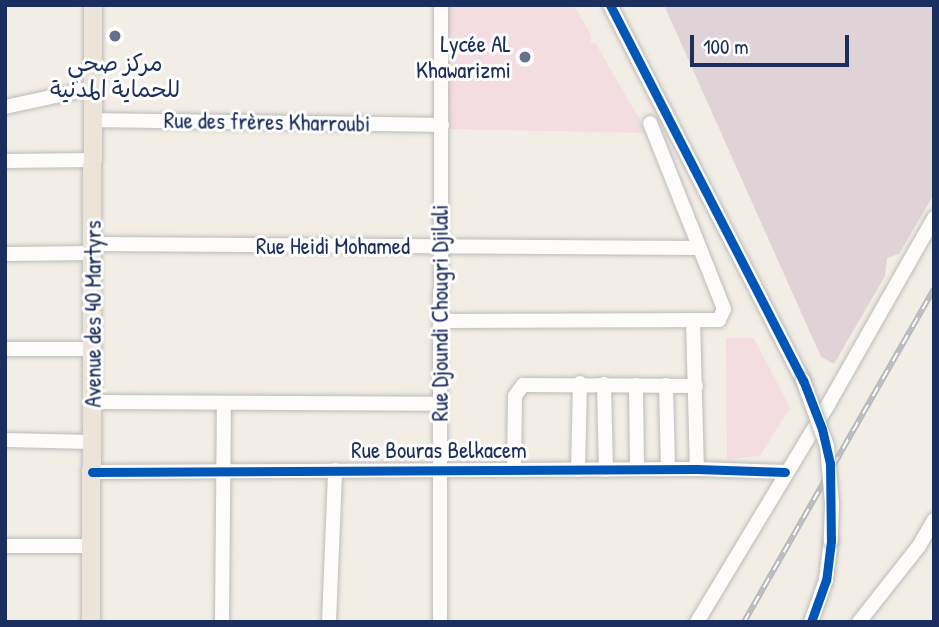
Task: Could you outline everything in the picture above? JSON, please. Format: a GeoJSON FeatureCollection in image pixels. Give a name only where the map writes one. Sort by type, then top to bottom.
{"type":"FeatureCollection","features":[{"type":"Feature","properties":{"kind":"main road","name":"Avenue des 40 Martyrs"},"geometry":{"type":"LineString","coordinates":[[91,622],[93,5]]}},
{"type":"Feature","properties":{"kind":"street","name":"Rue Djoundi Chougri Djilali"},"geometry":{"type":"LineString","coordinates":[[440,622],[441,5]]}},
{"type":"Feature","properties":{"kind":"street"},"geometry":{"type":"LineString","coordinates":[[610,5],[803,380],[827,446],[832,503],[831,541],[826,580],[811,622]]}},
{"type":"Feature","properties":{"kind":"street"},"geometry":{"type":"LineString","coordinates":[[5,107],[92,88]]}},
{"type":"Feature","properties":{"kind":"street","name":"Rue des frères Kharroubi"},"geometry":{"type":"LineString","coordinates":[[93,120],[442,125]]}},
{"type":"Feature","properties":{"kind":"street"},"geometry":{"type":"LineString","coordinates":[[440,321],[719,320],[724,309],[650,123]]}},
{"type":"Feature","properties":{"kind":"street"},"geometry":{"type":"LineString","coordinates":[[5,160],[93,160]]}},
{"type":"Feature","properties":{"kind":"street"},"geometry":{"type":"LineString","coordinates":[[697,622],[785,472],[829,404],[934,218]]}},
{"type":"Feature","properties":{"kind":"street","name":"Rue Heidi Mohamed"},"geometry":{"type":"LineString","coordinates":[[5,254],[93,249],[699,248]]}},
{"type":"Feature","properties":{"kind":"street"},"geometry":{"type":"LineString","coordinates":[[693,320],[697,469]]}},
{"type":"Feature","properties":{"kind":"street"},"geometry":{"type":"LineString","coordinates":[[5,349],[92,349]]}},
{"type":"Feature","properties":{"kind":"street"},"geometry":{"type":"LineString","coordinates":[[514,469],[514,401],[519,388],[532,383],[696,386]]}},
{"type":"Feature","properties":{"kind":"street"},"geometry":{"type":"LineString","coordinates":[[578,470],[580,383]]}},
{"type":"Feature","properties":{"kind":"street"},"geometry":{"type":"LineString","coordinates":[[604,384],[606,470]]}},
{"type":"Feature","properties":{"kind":"street"},"geometry":{"type":"LineString","coordinates":[[636,385],[637,469]]}},
{"type":"Feature","properties":{"kind":"street"},"geometry":{"type":"LineString","coordinates":[[666,385],[668,469]]}},
{"type":"Feature","properties":{"kind":"street"},"geometry":{"type":"LineString","coordinates":[[92,402],[439,404]]}},
{"type":"Feature","properties":{"kind":"street"},"geometry":{"type":"LineString","coordinates":[[222,622],[224,403]]}},
{"type":"Feature","properties":{"kind":"street"},"geometry":{"type":"LineString","coordinates":[[5,440],[93,442]]}},
{"type":"Feature","properties":{"kind":"street","name":"Rue Bouras Belkacem"},"geometry":{"type":"LineString","coordinates":[[92,472],[697,469],[785,472]]}},
{"type":"Feature","properties":{"kind":"street"},"geometry":{"type":"LineString","coordinates":[[329,622],[335,470]]}},
{"type":"Feature","properties":{"kind":"street"},"geometry":{"type":"LineString","coordinates":[[859,622],[919,546],[934,520]]}},
{"type":"Feature","properties":{"kind":"street"},"geometry":{"type":"LineString","coordinates":[[5,546],[91,546]]}},
{"type":"Feature","properties":{"kind":"shaded area","name":"Lycée AL Khawarizmi"},"geometry":{"type":"Polygon","coordinates":[[[446,5],[574,5],[590,34],[591,43],[596,44],[640,120],[644,133],[449,129],[446,5]]]}},
{"type":"Feature","properties":{"kind":"shaded area"},"geometry":{"type":"Polygon","coordinates":[[[664,5],[934,5],[934,194],[899,254],[887,258],[885,276],[834,364],[821,357],[664,5]]]}},
{"type":"Feature","properties":{"kind":"shaded area"},"geometry":{"type":"Polygon","coordinates":[[[726,338],[754,338],[790,408],[760,456],[727,459],[726,338]]]}},
{"type":"Feature","properties":{"kind":"railway"},"geometry":{"type":"LineString","coordinates":[[744,622],[934,289]]}},
{"type":"Feature","properties":{"kind":"cycle path"},"geometry":{"type":"LineString","coordinates":[[610,5],[803,380],[822,429],[830,463],[831,541],[826,580],[811,622]]}},
{"type":"Feature","properties":{"kind":"cycle path"},"geometry":{"type":"LineString","coordinates":[[92,472],[697,469],[785,472]]}},
{"type":"Feature","properties":{"kind":"place","name":"مركز صحي للحماية المدنية"},"geometry":{"type":"Point","coordinates":[115,36]}},
{"type":"Feature","properties":{"kind":"place","name":"Lycée AL Khawarizmi"},"geometry":{"type":"Point","coordinates":[525,57]}}]}
